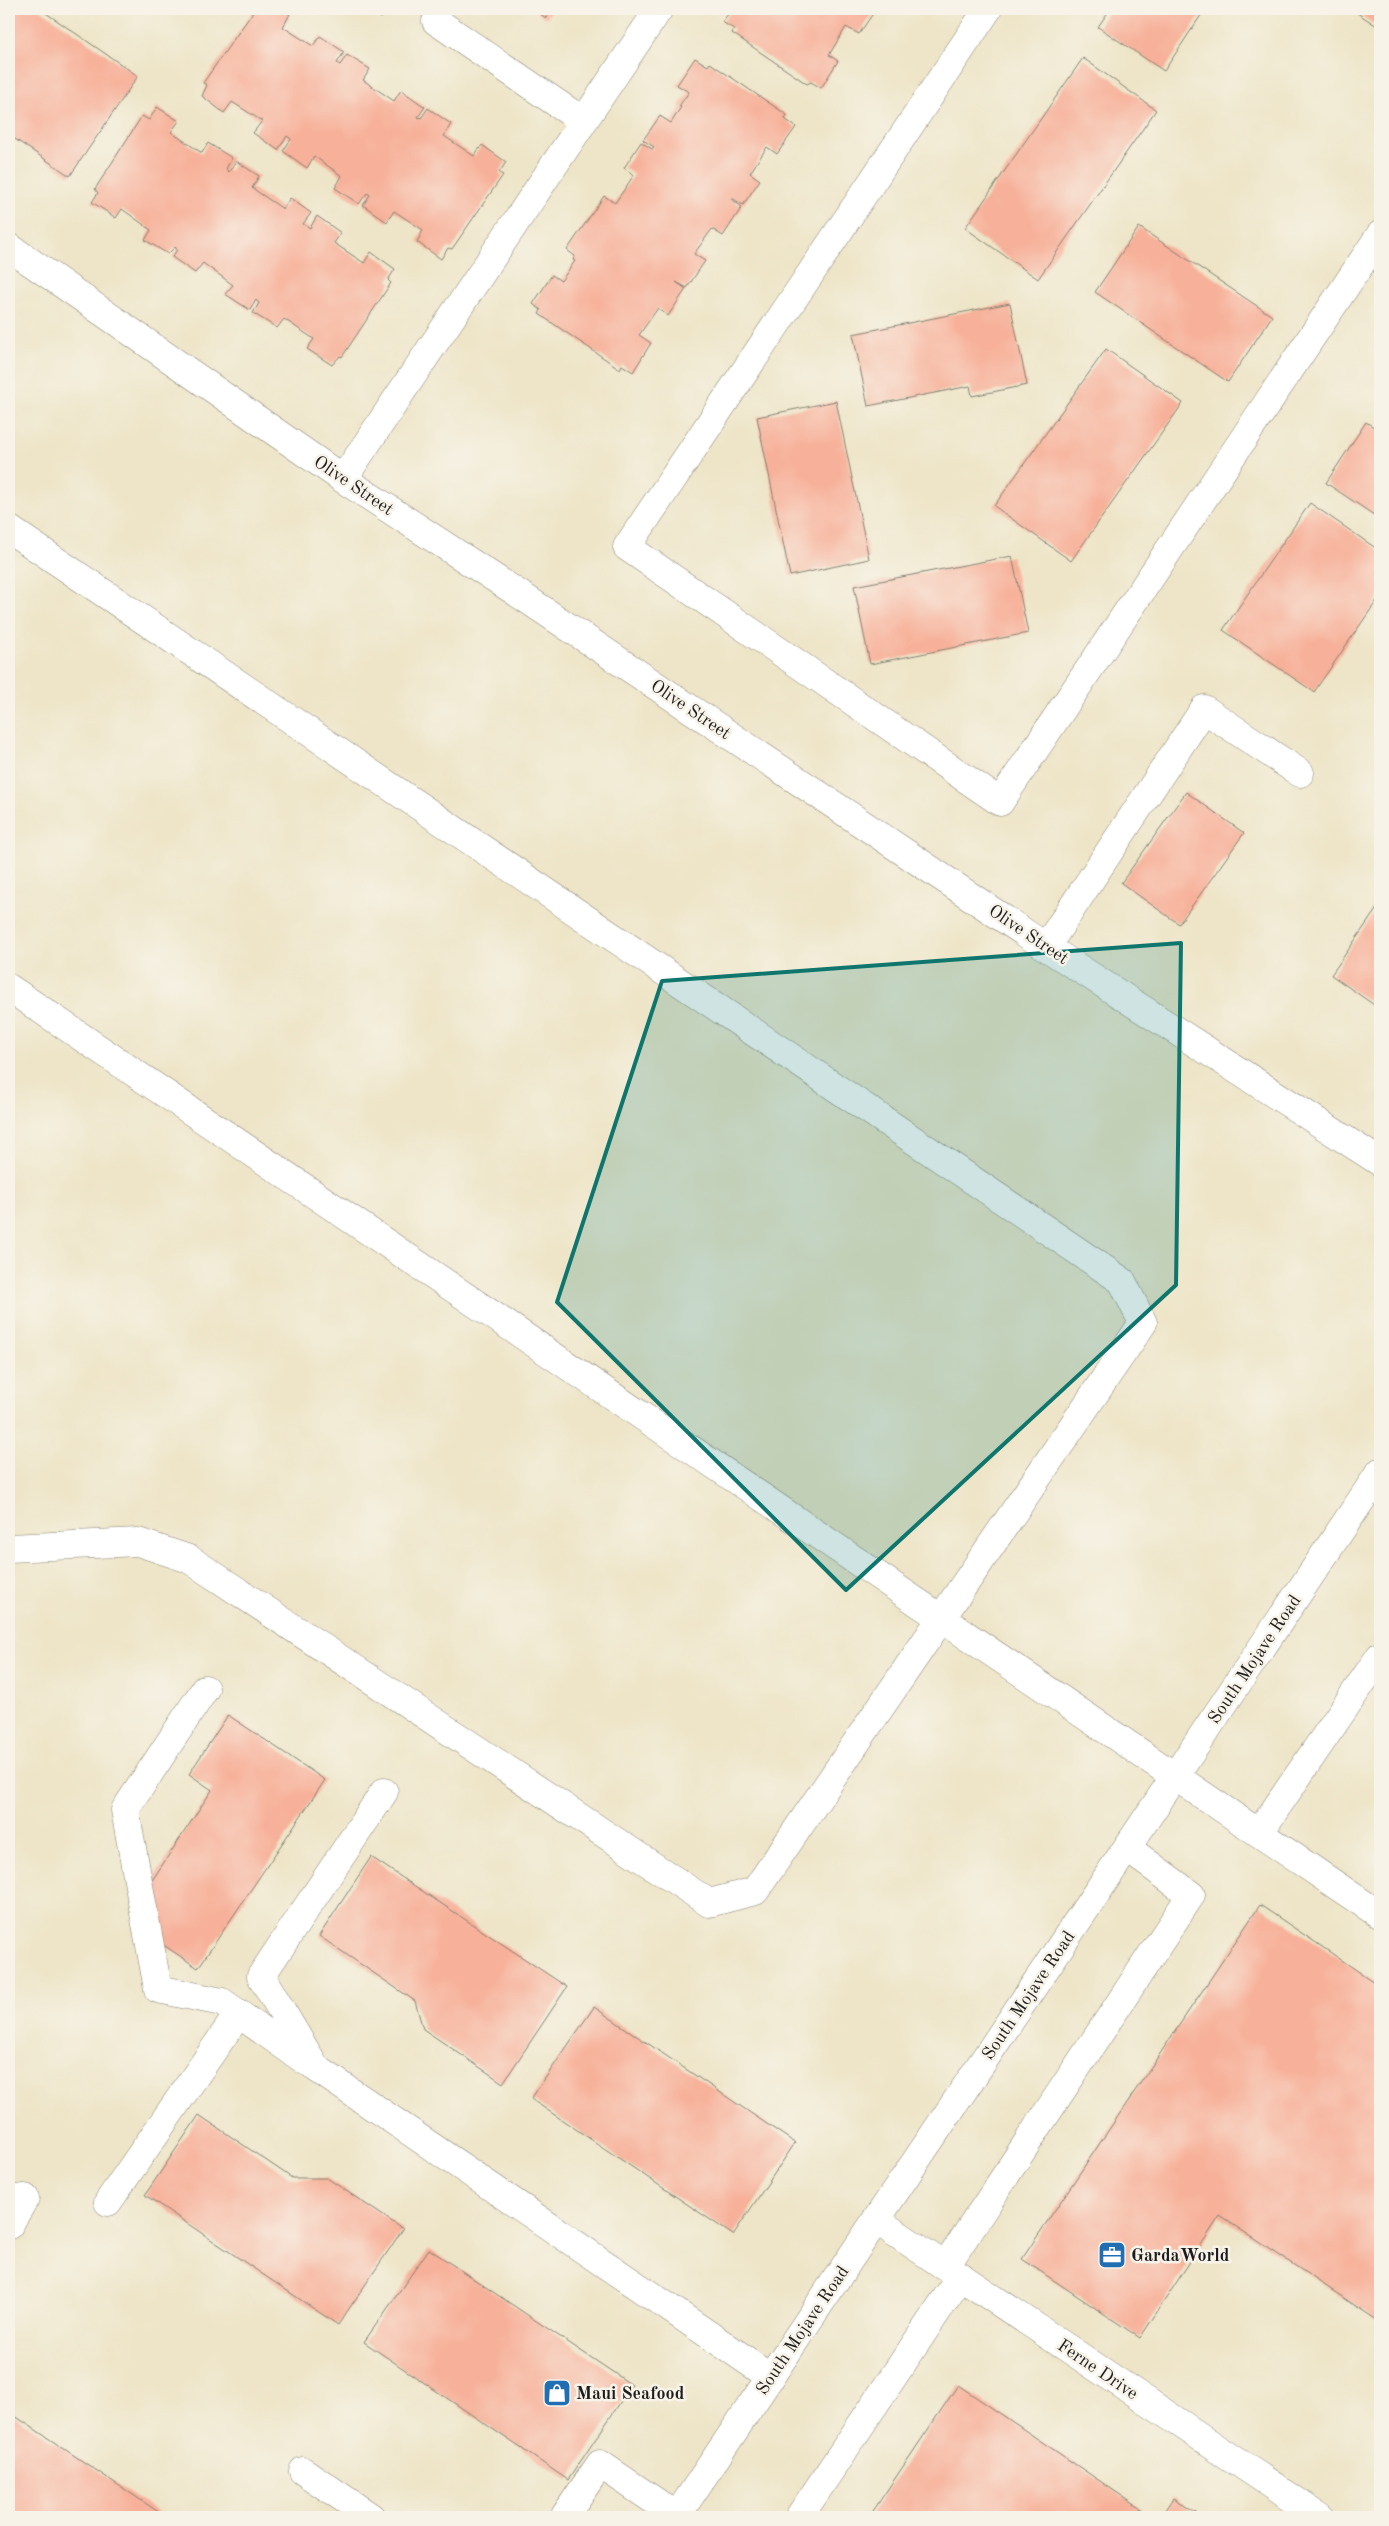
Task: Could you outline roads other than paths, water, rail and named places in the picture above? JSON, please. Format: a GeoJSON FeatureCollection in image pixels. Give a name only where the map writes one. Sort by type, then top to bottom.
{"type":"FeatureCollection","features":[{"type":"Feature","properties":{"kind":"street"},"geometry":{"type":"LineString","coordinates":[[343,479],[659,9]]}},
{"type":"Feature","properties":{"kind":"street"},"geometry":{"type":"LineString","coordinates":[[988,9],[627,547],[1000,802],[1380,235]]}},
{"type":"Feature","properties":{"kind":"street"},"geometry":{"type":"LineString","coordinates":[[436,21],[583,121]]}},
{"type":"Feature","properties":{"kind":"street","name":"Olive Street"},"geometry":{"type":"LineString","coordinates":[[9,247],[343,479],[525,598],[1046,947],[1380,1162]]}},
{"type":"Feature","properties":{"kind":"street"},"geometry":{"type":"LineString","coordinates":[[9,529],[1122,1281],[1143,1323],[755,1891],[709,1903],[189,1559],[138,1542],[9,1548]]}},
{"type":"Feature","properties":{"kind":"street"},"geometry":{"type":"LineString","coordinates":[[1046,947],[1204,710],[1300,773]]}},
{"type":"Feature","properties":{"kind":"street"},"geometry":{"type":"LineString","coordinates":[[9,988],[1380,1915]]}},
{"type":"Feature","properties":{"kind":"street","name":"South Mojave Road"},"geometry":{"type":"LineString","coordinates":[[677,2517],[1380,1472]]}},
{"type":"Feature","properties":{"kind":"street"},"geometry":{"type":"LineString","coordinates":[[1259,1834],[1380,1656]]}},
{"type":"Feature","properties":{"kind":"street"},"geometry":{"type":"LineString","coordinates":[[205,1689],[125,1810],[158,1989],[222,2002],[771,2377]]}},
{"type":"Feature","properties":{"kind":"street"},"geometry":{"type":"LineString","coordinates":[[316,2068],[262,1976],[384,1792]]}},
{"type":"Feature","properties":{"kind":"street"},"geometry":{"type":"LineString","coordinates":[[799,2517],[1191,1895],[1127,1848]]}},
{"type":"Feature","properties":{"kind":"street"},"geometry":{"type":"LineString","coordinates":[[108,2202],[239,2013]]}},
{"type":"Feature","properties":{"kind":"street"},"geometry":{"type":"LineString","coordinates":[[9,2200],[25,2198],[9,2225]]}},
{"type":"Feature","properties":{"kind":"street","name":"Ferne Drive"},"geometry":{"type":"LineString","coordinates":[[876,2220],[1320,2517]]}},
{"type":"Feature","properties":{"kind":"street"},"geometry":{"type":"LineString","coordinates":[[564,2517],[600,2464],[677,2517]]}},
{"type":"Feature","properties":{"kind":"street"},"geometry":{"type":"LineString","coordinates":[[303,2471],[371,2517]]}},
{"type":"Feature","properties":{"kind":"place","name":"GardaWorld"},"geometry":{"type":"Point","coordinates":[1112,2255]}},
{"type":"Feature","properties":{"kind":"place","name":"Maui Seafood"},"geometry":{"type":"Point","coordinates":[557,2393]}}]}
